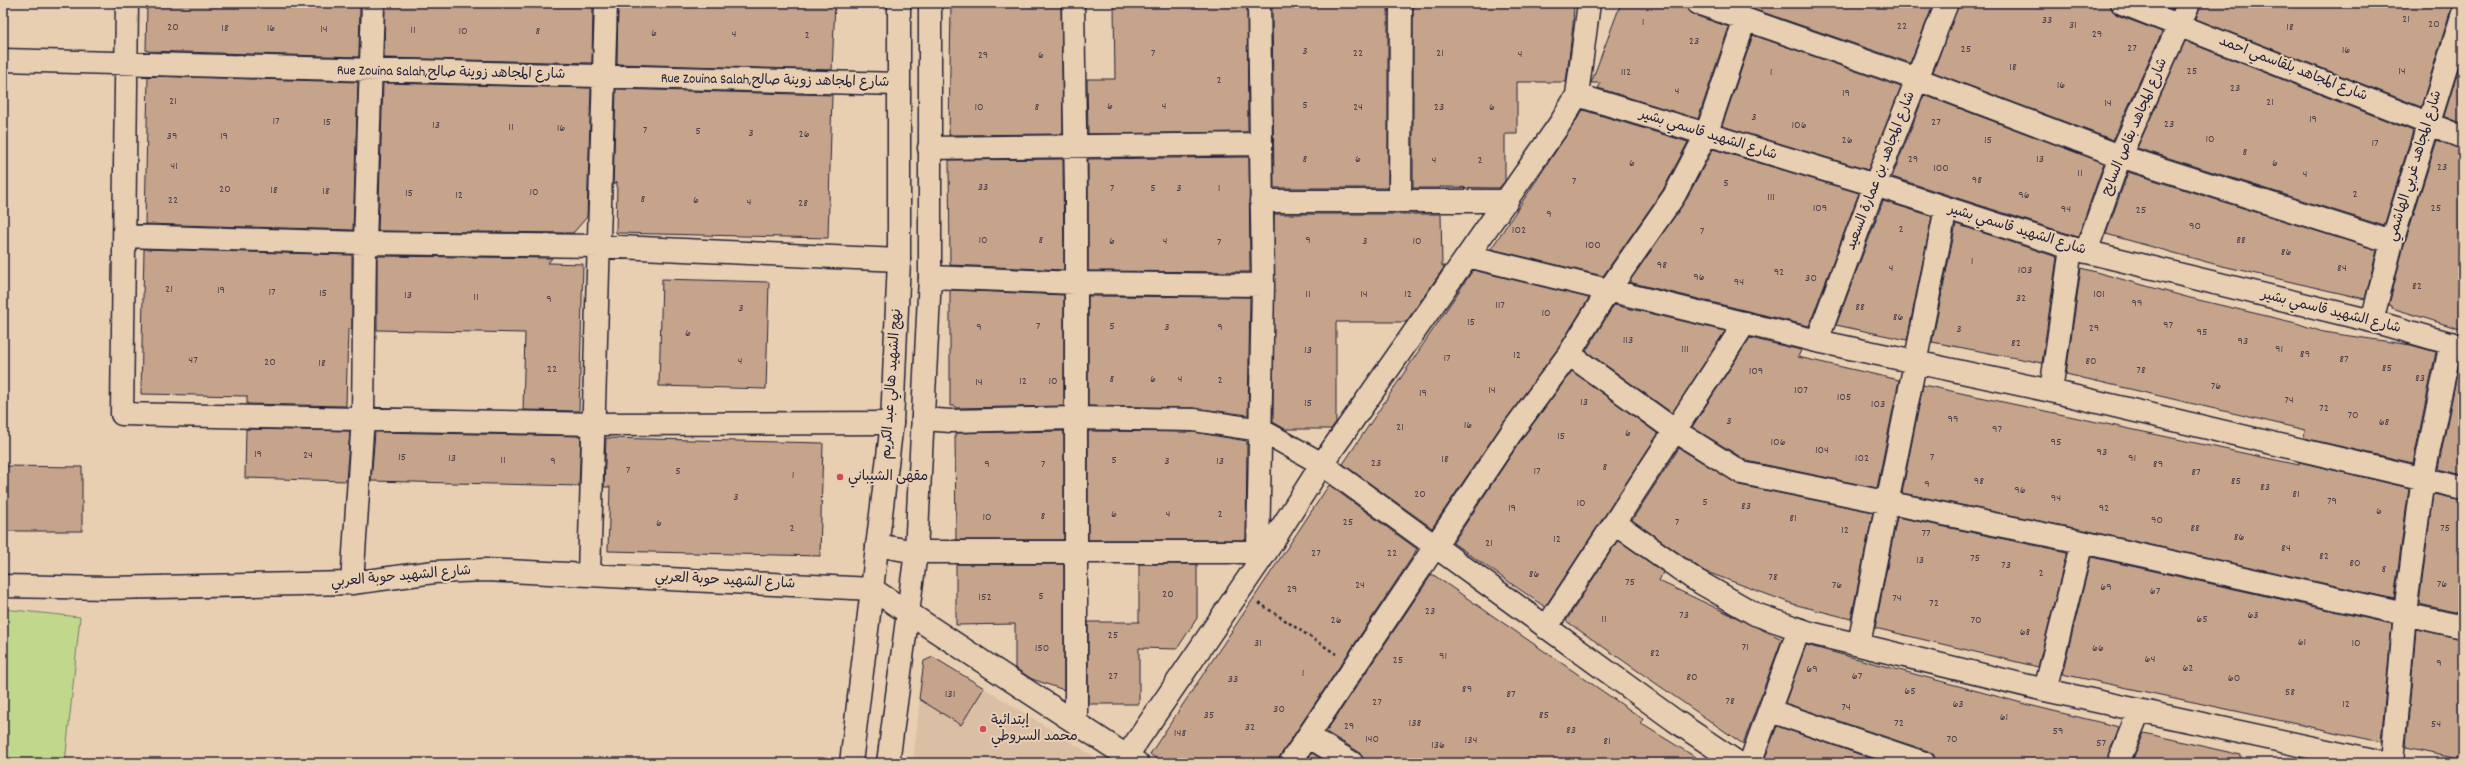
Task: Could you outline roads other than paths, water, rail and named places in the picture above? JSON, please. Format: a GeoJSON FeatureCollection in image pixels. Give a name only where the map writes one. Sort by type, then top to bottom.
{"type":"FeatureCollection","features":[{"type":"Feature","properties":{"kind":"street"},"geometry":{"type":"LineString","coordinates":[[127,3],[122,414],[363,417],[595,424],[892,423]]}},
{"type":"Feature","properties":{"kind":"street"},"geometry":{"type":"LineString","coordinates":[[352,583],[363,417],[365,243],[373,3]]}},
{"type":"Feature","properties":{"kind":"street"},"geometry":{"type":"LineString","coordinates":[[589,574],[595,424],[598,246],[606,3]]}},
{"type":"Feature","properties":{"kind":"street","name":"نهج الشهيد هالي عبد الكريم"},"geometry":{"type":"LineString","coordinates":[[851,763],[892,423],[899,260],[899,3]]}},
{"type":"Feature","properties":{"kind":"street"},"geometry":{"type":"LineString","coordinates":[[888,763],[906,614],[916,552],[930,277],[930,3]]}},
{"type":"Feature","properties":{"kind":"street"},"geometry":{"type":"LineString","coordinates":[[1073,3],[1074,147],[1076,190],[1076,723]]}},
{"type":"Feature","properties":{"kind":"street"},"geometry":{"type":"LineString","coordinates":[[1259,3],[1263,286],[1261,430],[1262,551]]}},
{"type":"Feature","properties":{"kind":"street"},"geometry":{"type":"LineString","coordinates":[[1400,201],[1401,3]]}},
{"type":"Feature","properties":{"kind":"street"},"geometry":{"type":"LineString","coordinates":[[872,589],[906,614],[1076,723],[1129,761],[1239,590],[1262,551],[1561,122],[1577,95],[1589,3]]}},
{"type":"Feature","properties":{"kind":"street"},"geometry":{"type":"LineString","coordinates":[[1699,3],[1916,79],[2120,156],[2392,242]]}},
{"type":"Feature","properties":{"kind":"street","name":"شارع المجاهد بن عمارة السعيد"},"geometry":{"type":"LineString","coordinates":[[1817,341],[1875,185],[1947,3]]}},
{"type":"Feature","properties":{"kind":"street","name":"شارع المجاهد بلقاسمي احمد"},"geometry":{"type":"LineString","coordinates":[[2122,3],[2463,137]]}},
{"type":"Feature","properties":{"kind":"street","name":"شارع المجاهد بقاص السايح"},"geometry":{"type":"LineString","coordinates":[[2051,391],[2079,250],[2189,3]]}},
{"type":"Feature","properties":{"kind":"street","name":"شارع المجاهد غربي الهاشمي"},"geometry":{"type":"LineString","coordinates":[[2372,321],[2392,242],[2463,13]]}},
{"type":"Feature","properties":{"kind":"street"},"geometry":{"type":"LineString","coordinates":[[1290,763],[1437,548],[1511,433],[1568,354],[1608,291],[1674,196],[1706,135],[1745,19]]}},
{"type":"Feature","properties":{"kind":"street","name":"Rue Zouina Salah,شارع المجاهد زوينة صالح"},"geometry":{"type":"LineString","coordinates":[[3,60],[126,62],[371,71],[898,84]]}},
{"type":"Feature","properties":{"kind":"street","name":"شارع الشهيد قاسمي بشير"},"geometry":{"type":"LineString","coordinates":[[1577,95],[1875,185],[2079,250],[2372,321],[2457,345]]}},
{"type":"Feature","properties":{"kind":"street"},"geometry":{"type":"LineString","coordinates":[[898,108],[929,110]]}},
{"type":"Feature","properties":{"kind":"street"},"geometry":{"type":"LineString","coordinates":[[930,148],[1261,144]]}},
{"type":"Feature","properties":{"kind":"street"},"geometry":{"type":"LineString","coordinates":[[1261,201],[1506,201]]}},
{"type":"Feature","properties":{"kind":"street"},"geometry":{"type":"LineString","coordinates":[[1859,644],[1887,501],[1917,362],[1946,208]]}},
{"type":"Feature","properties":{"kind":"street"},"geometry":{"type":"LineString","coordinates":[[125,236],[365,243],[598,246],[899,260]]}},
{"type":"Feature","properties":{"kind":"street"},"geometry":{"type":"LineString","coordinates":[[1468,256],[1817,341],[2051,391],[2463,488]]}},
{"type":"Feature","properties":{"kind":"street"},"geometry":{"type":"LineString","coordinates":[[930,277],[1075,283],[1263,286]]}},
{"type":"Feature","properties":{"kind":"street"},"geometry":{"type":"LineString","coordinates":[[1546,628],[1745,323]]}},
{"type":"Feature","properties":{"kind":"street"},"geometry":{"type":"LineString","coordinates":[[2392,763],[2405,613],[2423,478],[2457,345]]}},
{"type":"Feature","properties":{"kind":"street"},"geometry":{"type":"LineString","coordinates":[[1568,354],[1674,430],[1742,473],[1887,501],[2082,542],[2463,627]]}},
{"type":"Feature","properties":{"kind":"street"},"geometry":{"type":"LineString","coordinates":[[923,420],[951,421],[1075,418],[1194,420],[1261,430],[1322,464],[1546,628],[1674,720],[1738,763]]}},
{"type":"Feature","properties":{"kind":"street"},"geometry":{"type":"LineString","coordinates":[[1615,523],[1694,579],[1755,614],[1799,629],[2045,690],[2383,763]]}},
{"type":"Feature","properties":{"kind":"street"},"geometry":{"type":"LineString","coordinates":[[2045,690],[2082,542]]}},
{"type":"Feature","properties":{"kind":"street"},"geometry":{"type":"LineString","coordinates":[[877,545],[916,552],[1075,554],[1262,551]]}},
{"type":"Feature","properties":{"kind":"street","name":"شارع الشهيد حوبة العربي"},"geometry":{"type":"LineString","coordinates":[[3,586],[108,588],[352,583],[442,571],[486,570],[872,589]]}},
{"type":"Feature","properties":{"kind":"street"},"geometry":{"type":"LineString","coordinates":[[1750,763],[1770,712],[1799,629]]}},
{"type":"Feature","properties":{"kind":"street"},"geometry":{"type":"LineString","coordinates":[[2118,763],[2139,711]]}},
{"type":"Feature","properties":{"kind":"street"},"geometry":{"type":"LineString","coordinates":[[1770,712],[1924,763]]}},
{"type":"Feature","properties":{"kind":"street"},"geometry":{"type":"LineString","coordinates":[[1308,736],[1352,763]]}},
{"type":"Feature","properties":{"kind":"place","name":"مقهى الشيباني"},"geometry":{"type":"Point","coordinates":[840,477]}},
{"type":"Feature","properties":{"kind":"place","name":"إبتدائية محمد السروطي"},"geometry":{"type":"Point","coordinates":[983,729]}}]}
